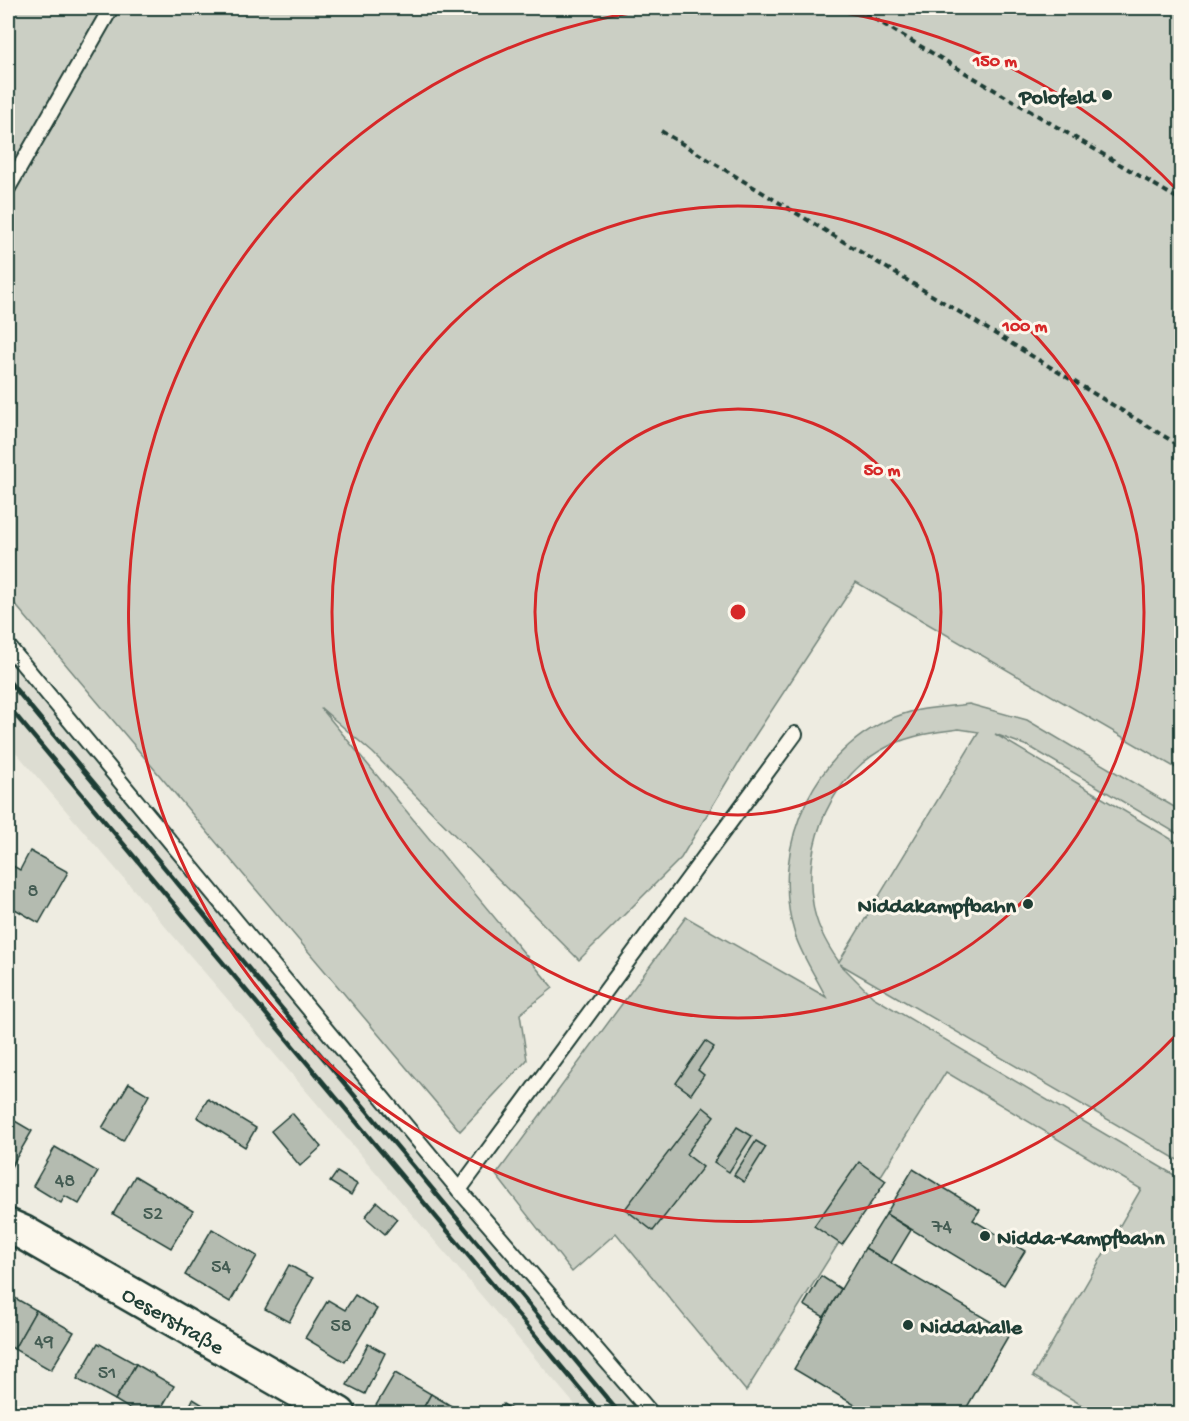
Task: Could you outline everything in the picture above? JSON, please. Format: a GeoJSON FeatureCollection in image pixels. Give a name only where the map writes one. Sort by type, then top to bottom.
{"type":"FeatureCollection","features":[{"type":"Feature","properties":{"kind":"street","name":"Oeserstraße"},"geometry":{"type":"LineString","coordinates":[[8,1226],[339,1413]]}},
{"type":"Feature","properties":{"kind":"lane"},"geometry":{"type":"LineString","coordinates":[[8,188],[111,8]]}},
{"type":"Feature","properties":{"kind":"lane"},"geometry":{"type":"LineString","coordinates":[[8,646],[459,1190],[652,1413]]}},
{"type":"Feature","properties":{"kind":"lane"},"geometry":{"type":"LineString","coordinates":[[459,1190],[795,734]]}},
{"type":"Feature","properties":{"kind":"path"},"geometry":{"type":"LineString","coordinates":[[856,8],[1182,201]]}},
{"type":"Feature","properties":{"kind":"path"},"geometry":{"type":"LineString","coordinates":[[661,131],[1182,447]]}},
{"type":"Feature","properties":{"kind":"shaded area"},"geometry":{"type":"Polygon","coordinates":[[[8,8],[1181,8],[1181,771],[856,582],[749,745],[681,858],[579,960],[373,753],[321,708],[553,988],[520,1014],[527,1060],[460,1131],[8,596],[8,8]]]}},
{"type":"Feature","properties":{"kind":"shaded area"},"geometry":{"type":"Polygon","coordinates":[[[8,655],[645,1413],[582,1413],[8,743],[8,655]]]}},
{"type":"Feature","properties":{"kind":"shaded area"},"geometry":{"type":"Polygon","coordinates":[[[969,704],[1027,720],[1181,811],[1181,836],[1030,747],[995,734],[1181,845],[1181,1162],[840,964],[873,997],[1181,1179],[1181,1413],[1095,1413],[1033,1376],[1141,1189],[946,1072],[746,1391],[616,1233],[572,1272],[496,1175],[686,917],[826,997],[798,943],[788,901],[788,866],[795,832],[807,800],[825,771],[849,745],[877,725],[910,712],[969,704]],[[950,730],[923,734],[898,742],[869,758],[837,792],[817,835],[812,858],[811,881],[813,904],[819,928],[839,962],[979,732],[950,730]]]}},
{"type":"Feature","properties":{"kind":"building"},"geometry":{"type":"Polygon","coordinates":[[[30,851],[68,872],[39,923],[8,905],[8,863],[20,870],[30,851]]]}},
{"type":"Feature","properties":{"kind":"building"},"geometry":{"type":"Polygon","coordinates":[[[8,982],[13,985],[8,996],[8,982]]]}},
{"type":"Feature","properties":{"kind":"building"},"geometry":{"type":"Polygon","coordinates":[[[705,1041],[714,1047],[698,1070],[704,1075],[691,1094],[676,1083],[705,1041]]]}},
{"type":"Feature","properties":{"kind":"building"},"geometry":{"type":"Polygon","coordinates":[[[129,1083],[149,1095],[123,1141],[102,1128],[129,1083]]]}},
{"type":"Feature","properties":{"kind":"building"},"geometry":{"type":"Polygon","coordinates":[[[208,1099],[256,1128],[245,1147],[197,1117],[208,1099]]]}},
{"type":"Feature","properties":{"kind":"building"},"geometry":{"type":"Polygon","coordinates":[[[703,1107],[714,1116],[686,1154],[703,1167],[653,1231],[625,1209],[703,1107]]]}},
{"type":"Feature","properties":{"kind":"building"},"geometry":{"type":"Polygon","coordinates":[[[292,1113],[321,1147],[300,1166],[271,1131],[292,1113]]]}},
{"type":"Feature","properties":{"kind":"building"},"geometry":{"type":"Polygon","coordinates":[[[8,1117],[32,1131],[8,1172],[8,1117]]]}},
{"type":"Feature","properties":{"kind":"building"},"geometry":{"type":"Polygon","coordinates":[[[737,1127],[752,1136],[729,1172],[714,1162],[737,1127]]]}},
{"type":"Feature","properties":{"kind":"building"},"geometry":{"type":"Polygon","coordinates":[[[756,1141],[766,1147],[744,1182],[734,1175],[756,1141]]]}},
{"type":"Feature","properties":{"kind":"building"},"geometry":{"type":"Polygon","coordinates":[[[55,1147],[98,1172],[79,1204],[65,1196],[61,1203],[33,1186],[55,1147]]]}},
{"type":"Feature","properties":{"kind":"building"},"geometry":{"type":"Polygon","coordinates":[[[859,1162],[886,1181],[842,1245],[814,1226],[859,1162]]]}},
{"type":"Feature","properties":{"kind":"building"},"geometry":{"type":"Polygon","coordinates":[[[913,1169],[980,1210],[973,1220],[1025,1251],[1004,1285],[886,1214],[913,1169]]]}},
{"type":"Feature","properties":{"kind":"building"},"geometry":{"type":"Polygon","coordinates":[[[337,1172],[357,1184],[351,1195],[330,1182],[337,1172]]]}},
{"type":"Feature","properties":{"kind":"building"},"geometry":{"type":"Polygon","coordinates":[[[135,1176],[193,1211],[171,1248],[113,1214],[135,1176]]]}},
{"type":"Feature","properties":{"kind":"building"},"geometry":{"type":"Polygon","coordinates":[[[377,1202],[397,1219],[385,1234],[365,1217],[377,1202]]]}},
{"type":"Feature","properties":{"kind":"building"},"geometry":{"type":"Polygon","coordinates":[[[886,1214],[911,1230],[891,1263],[865,1248],[886,1214]]]}},
{"type":"Feature","properties":{"kind":"building"},"geometry":{"type":"Polygon","coordinates":[[[212,1229],[257,1256],[230,1302],[185,1275],[212,1229]]]}},
{"type":"Feature","properties":{"kind":"building","name":"Niddahalle"},"geometry":{"type":"Polygon","coordinates":[[[865,1248],[1010,1333],[963,1414],[870,1414],[794,1369],[865,1248]]]}},
{"type":"Feature","properties":{"kind":"building"},"geometry":{"type":"Polygon","coordinates":[[[289,1265],[313,1278],[289,1322],[265,1309],[289,1265]]]}},
{"type":"Feature","properties":{"kind":"building"},"geometry":{"type":"Polygon","coordinates":[[[821,1276],[841,1289],[824,1317],[804,1305],[821,1276]]]}},
{"type":"Feature","properties":{"kind":"building"},"geometry":{"type":"Polygon","coordinates":[[[8,1294],[36,1310],[14,1349],[8,1345],[8,1294]]]}},
{"type":"Feature","properties":{"kind":"building"},"geometry":{"type":"Polygon","coordinates":[[[355,1295],[377,1309],[345,1362],[305,1338],[328,1300],[345,1310],[355,1295]]]}},
{"type":"Feature","properties":{"kind":"building"},"geometry":{"type":"Polygon","coordinates":[[[36,1310],[74,1332],[51,1370],[14,1349],[36,1310]]]}},
{"type":"Feature","properties":{"kind":"building"},"geometry":{"type":"Polygon","coordinates":[[[98,1343],[136,1364],[115,1400],[77,1379],[98,1343]]]}},
{"type":"Feature","properties":{"kind":"building"},"geometry":{"type":"Polygon","coordinates":[[[368,1344],[385,1353],[365,1394],[347,1385],[368,1344]]]}},
{"type":"Feature","properties":{"kind":"building"},"geometry":{"type":"Polygon","coordinates":[[[136,1364],[174,1386],[158,1414],[138,1414],[115,1400],[136,1364]]]}},
{"type":"Feature","properties":{"kind":"building"},"geometry":{"type":"Polygon","coordinates":[[[395,1373],[431,1394],[420,1414],[386,1414],[375,1407],[395,1373]]]}},
{"type":"Feature","properties":{"kind":"building"},"geometry":{"type":"Polygon","coordinates":[[[431,1394],[465,1414],[420,1414],[431,1394]]]}},
{"type":"Feature","properties":{"kind":"building"},"geometry":{"type":"Polygon","coordinates":[[[193,1399],[218,1414],[186,1414],[193,1399]]]}},
{"type":"Feature","properties":{"kind":"building"},"geometry":{"type":"Polygon","coordinates":[[[8,1403],[13,1406],[9,1414],[8,1414],[8,1403]]]}},
{"type":"Feature","properties":{"kind":"building"},"geometry":{"type":"Polygon","coordinates":[[[503,1404],[519,1414],[497,1414],[503,1404]]]}},
{"type":"Feature","properties":{"kind":"railway"},"geometry":{"type":"LineString","coordinates":[[8,680],[620,1414]]}},
{"type":"Feature","properties":{"kind":"railway"},"geometry":{"type":"LineString","coordinates":[[8,706],[601,1414]]}},
{"type":"Feature","properties":{"kind":"place","name":"Polofeld"},"geometry":{"type":"Point","coordinates":[1107,95]}},
{"type":"Feature","properties":{"kind":"place","name":"Niddakampfbahn"},"geometry":{"type":"Point","coordinates":[1028,904]}},
{"type":"Feature","properties":{"kind":"place","name":"Nidda-Kampfbahn"},"geometry":{"type":"Point","coordinates":[985,1236]}},
{"type":"Feature","properties":{"kind":"place","name":"Niddahalle"},"geometry":{"type":"Point","coordinates":[908,1325]}}]}
